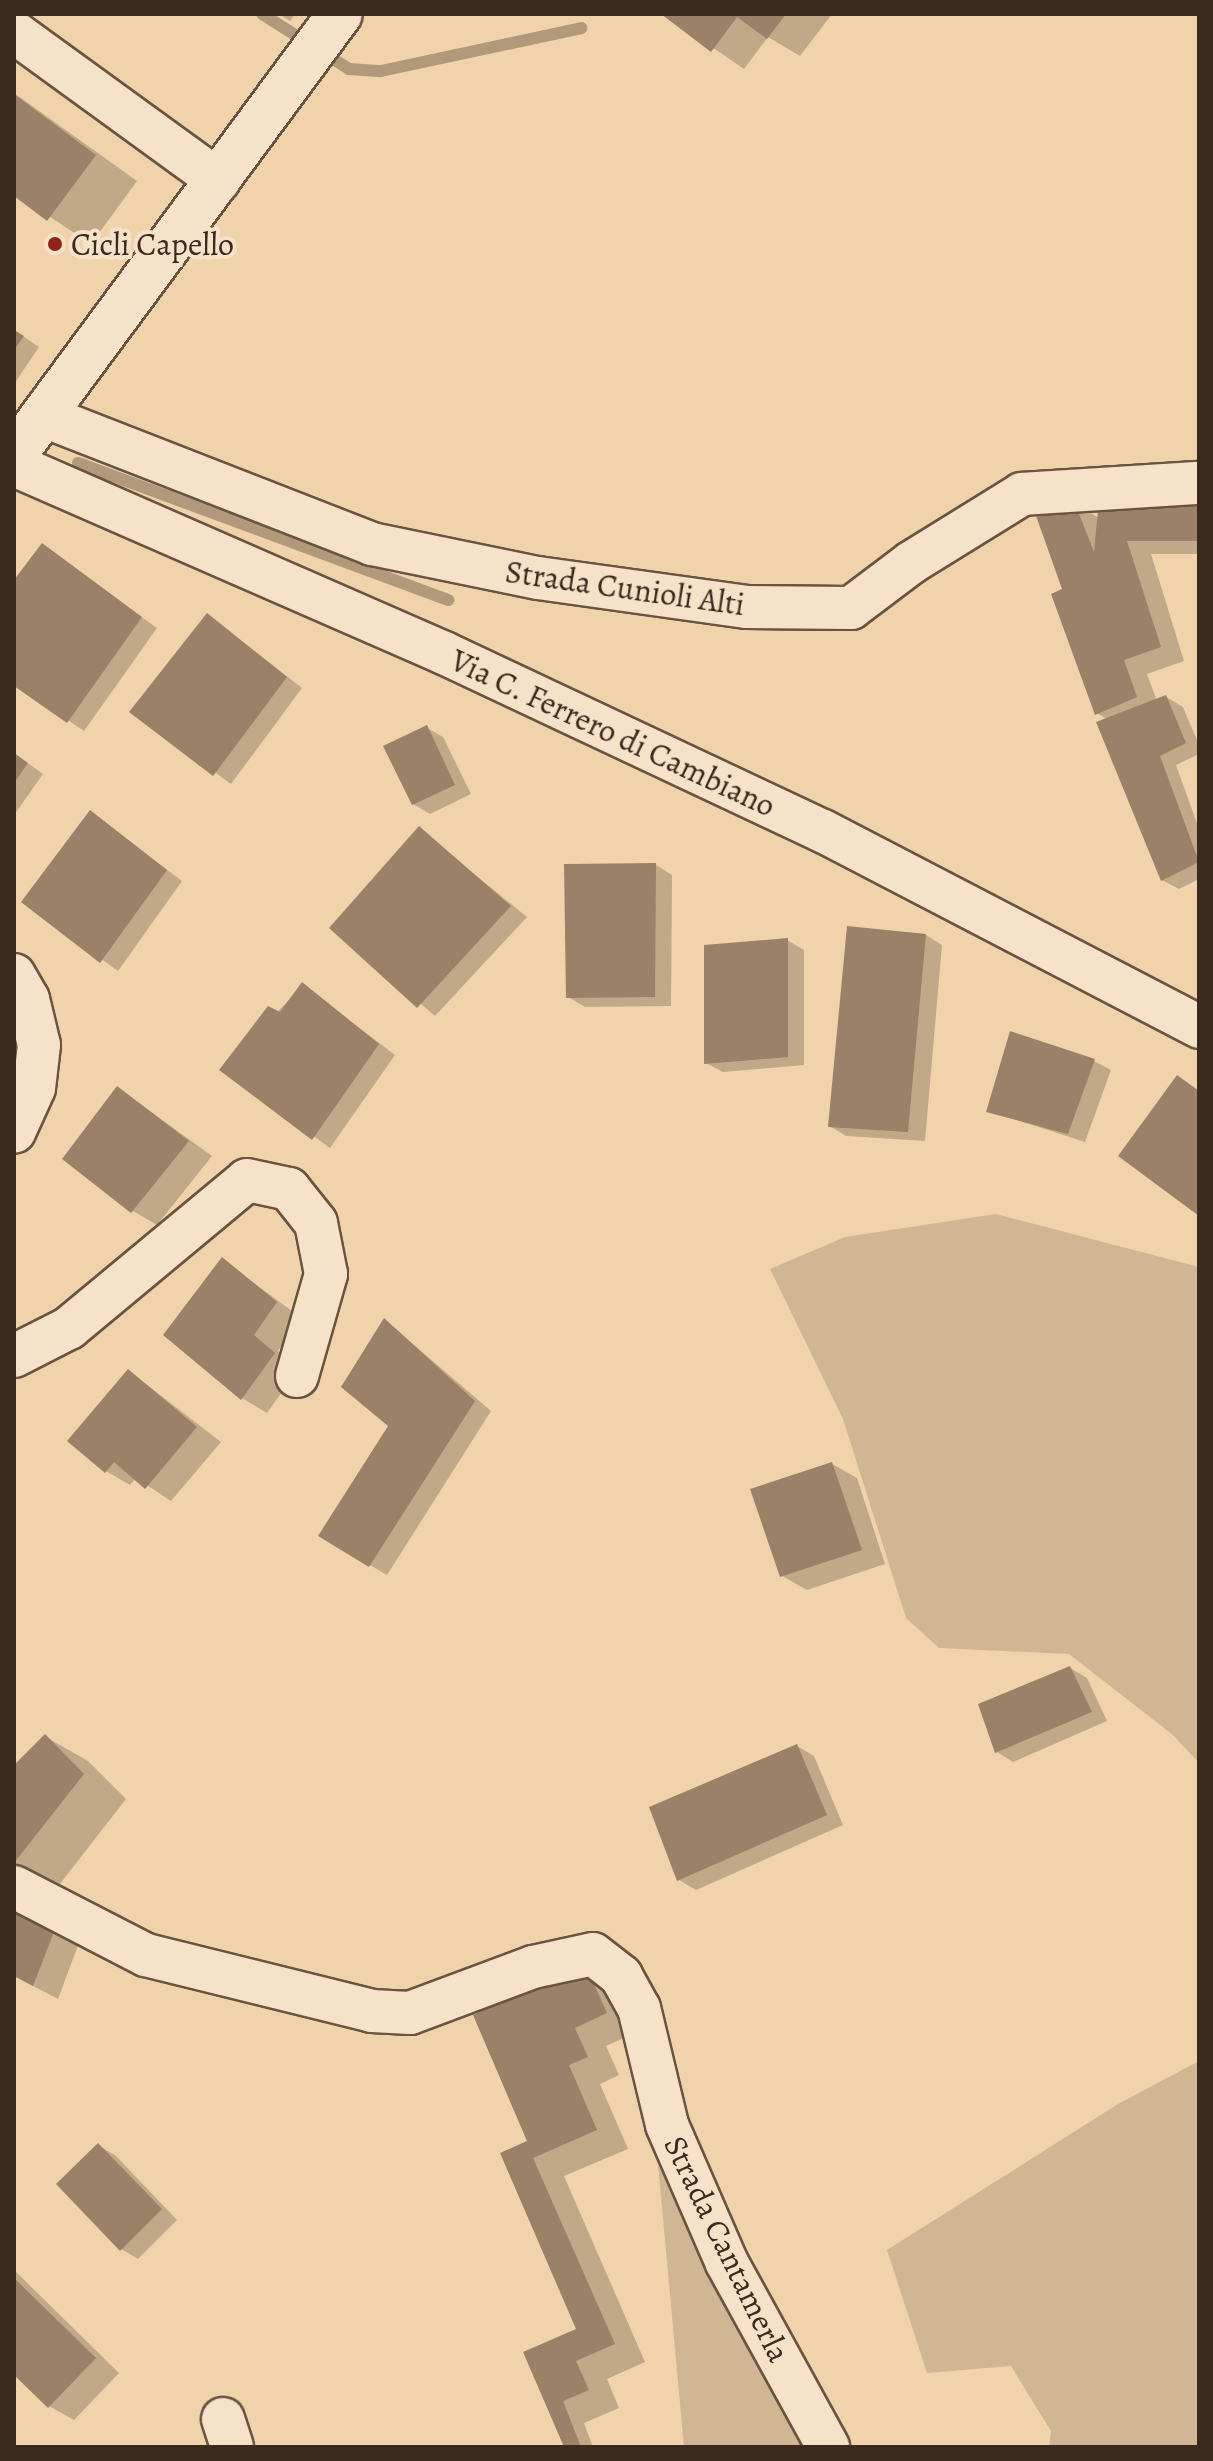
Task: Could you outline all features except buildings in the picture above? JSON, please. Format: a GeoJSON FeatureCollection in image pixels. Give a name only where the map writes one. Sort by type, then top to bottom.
{"type":"FeatureCollection","features":[{"type":"Feature","properties":{"kind":"main road"},"geometry":{"type":"LineString","coordinates":[[14,455],[337,18]]}},
{"type":"Feature","properties":{"kind":"street"},"geometry":{"type":"LineString","coordinates":[[14,32],[219,181]]}},
{"type":"Feature","properties":{"kind":"street","name":"Strada Cunioli Alti"},"geometry":{"type":"LineString","coordinates":[[44,416],[372,544],[538,578],[746,607],[851,608],[912,562],[1022,494],[1199,483]]}},
{"type":"Feature","properties":{"kind":"street","name":"Via C. Ferrero di Cambiano"},"geometry":{"type":"LineString","coordinates":[[14,465],[444,653],[823,831],[1199,1027]]}},
{"type":"Feature","properties":{"kind":"street"},"geometry":{"type":"LineString","coordinates":[[14,975],[28,999],[39,1045],[34,1088],[14,1132]]}},
{"type":"Feature","properties":{"kind":"street"},"geometry":{"type":"LineString","coordinates":[[14,1356],[69,1328],[247,1180],[289,1189],[316,1223],[326,1274],[297,1376]]}},
{"type":"Feature","properties":{"kind":"street","name":"Strada Cantamerla"},"geometry":{"type":"LineString","coordinates":[[14,1887],[146,1955],[372,2011],[410,2013],[545,1963],[593,1954],[621,1976],[639,2008],[667,2125],[679,2153],[727,2263],[828,2447]]}},
{"type":"Feature","properties":{"kind":"shaded area"},"geometry":{"type":"Polygon","coordinates":[[[996,1214],[1199,1267],[1199,1763],[1173,1735],[1069,1654],[939,1648],[906,1618],[843,1419],[770,1269],[845,1237],[996,1214]]]}},
{"type":"Feature","properties":{"kind":"shaded area"},"geometry":{"type":"Polygon","coordinates":[[[646,2033],[784,2337],[851,2447],[684,2447],[646,2033]]]}},
{"type":"Feature","properties":{"kind":"shaded area"},"geometry":{"type":"Polygon","coordinates":[[[1199,2061],[1199,2447],[1049,2447],[1051,2431],[1011,2366],[927,2373],[887,2250],[1118,2104],[1199,2061]]]}},
{"type":"Feature","properties":{"kind":"waterway"},"geometry":{"type":"LineString","coordinates":[[262,14],[349,69],[381,71],[581,28]]}},
{"type":"Feature","properties":{"kind":"waterway"},"geometry":{"type":"LineString","coordinates":[[78,463],[448,600]]}},
{"type":"Feature","properties":{"kind":"place","name":"Cicli Capello"},"geometry":{"type":"Point","coordinates":[55,244]}}]}
